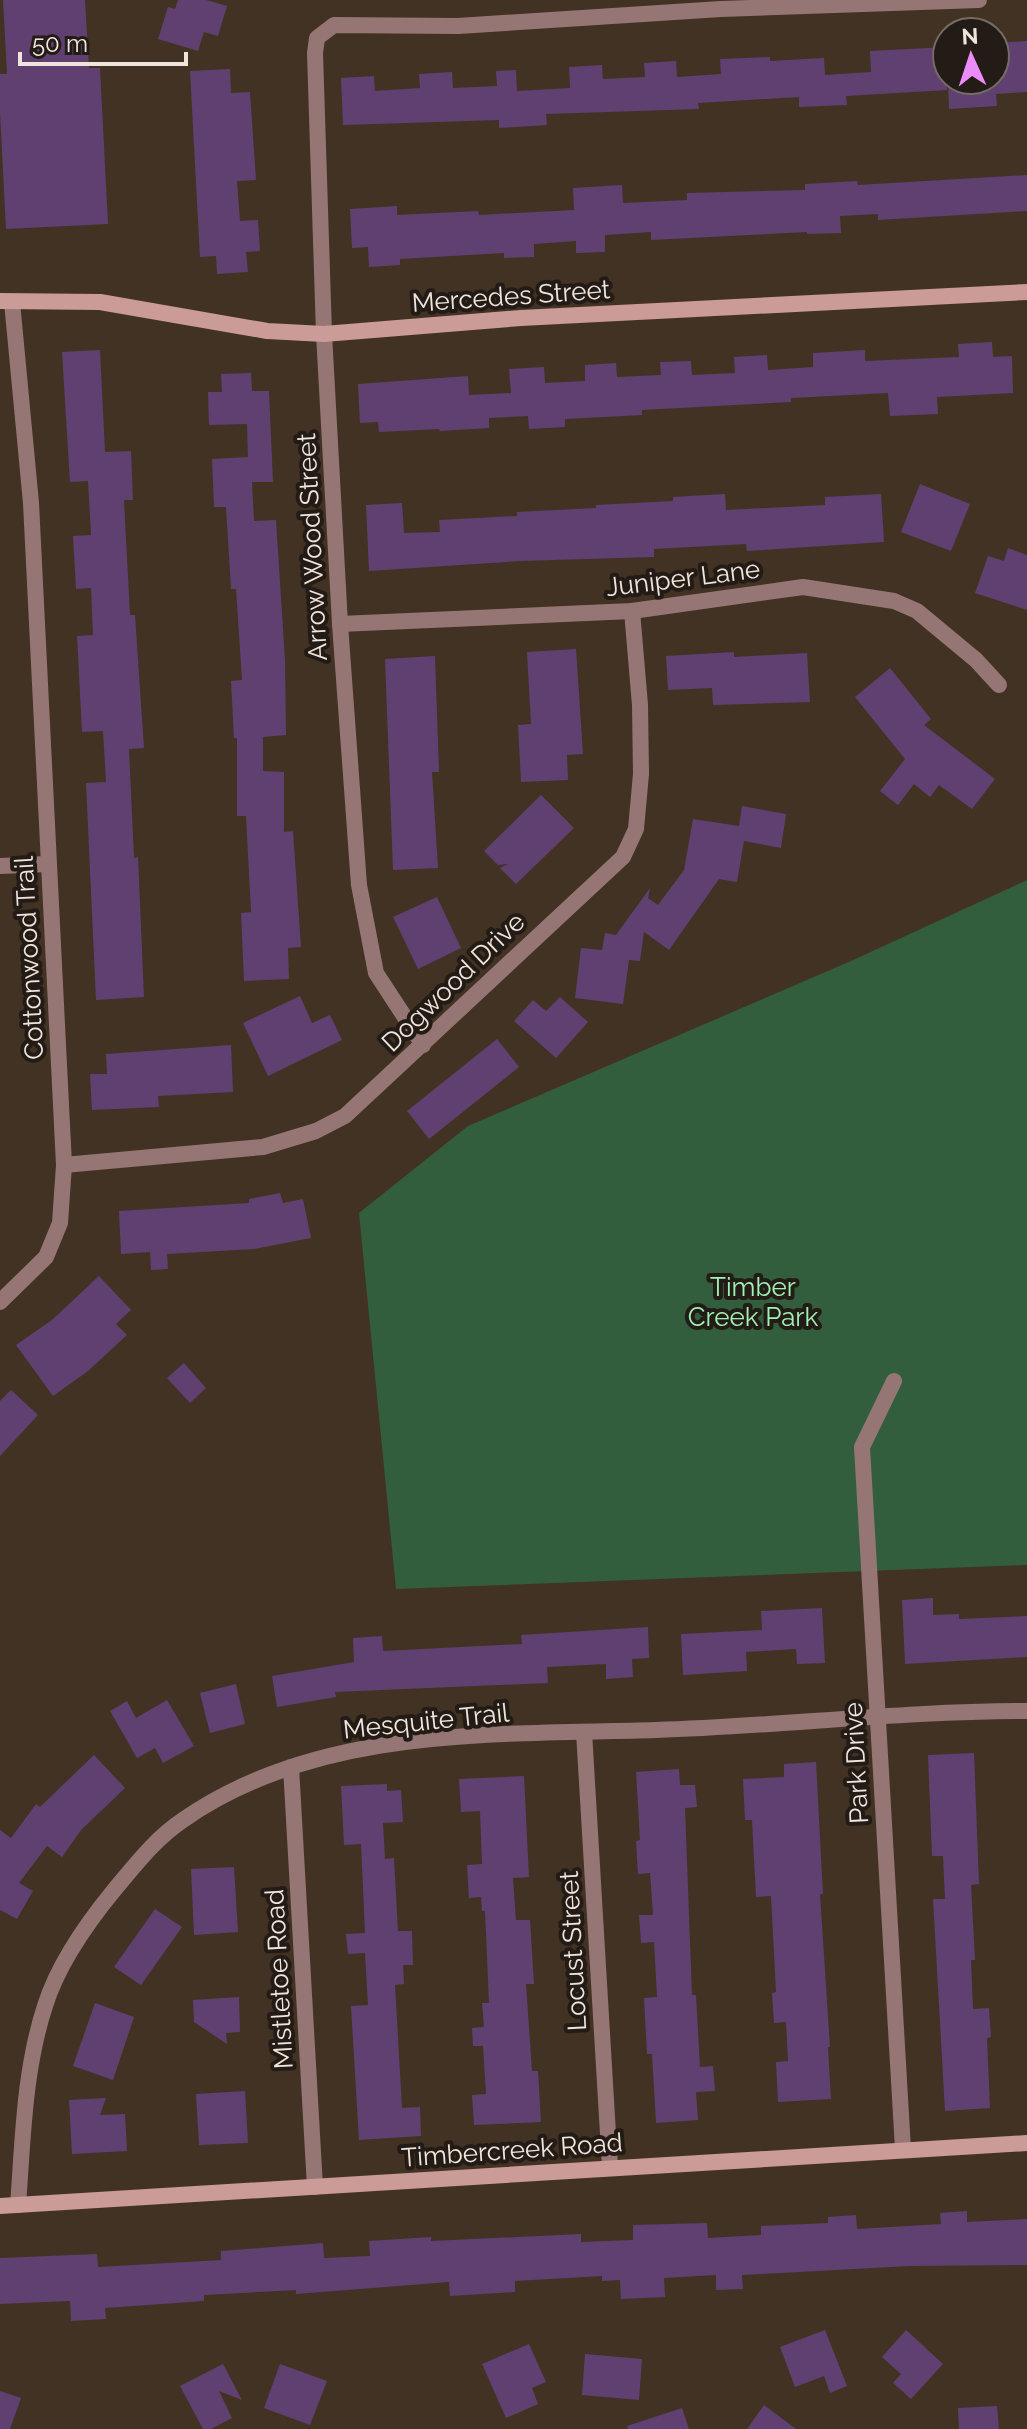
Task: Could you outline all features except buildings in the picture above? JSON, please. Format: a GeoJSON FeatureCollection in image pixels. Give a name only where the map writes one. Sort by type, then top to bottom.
{"type":"FeatureCollection","features":[{"type":"Feature","properties":{"kind":"street","name":"Arrow Wood Street"},"geometry":{"type":"LineString","coordinates":[[423,1045],[376,973],[359,885],[340,624],[324,334],[317,38],[334,25],[458,26],[721,9],[979,0]]}},
{"type":"Feature","properties":{"kind":"street","name":"Mercedes Street"},"geometry":{"type":"LineString","coordinates":[[6,301],[100,302],[267,331],[324,334],[521,318],[1027,292]]}},
{"type":"Feature","properties":{"kind":"street","name":"Cottonwood Trail"},"geometry":{"type":"LineString","coordinates":[[0,1302],[46,1257],[60,1223],[64,1165],[31,503],[6,301]]}},
{"type":"Feature","properties":{"kind":"street","name":"Juniper Lane"},"geometry":{"type":"LineString","coordinates":[[340,624],[632,611],[803,587],[894,601],[917,611],[976,660],[999,685]]}},
{"type":"Feature","properties":{"kind":"street","name":"Dogwood Drive"},"geometry":{"type":"LineString","coordinates":[[64,1165],[263,1147],[316,1131],[345,1116],[423,1045],[499,969],[623,857],[636,829],[641,774],[640,705],[632,611]]}},
{"type":"Feature","properties":{"kind":"street"},"geometry":{"type":"LineString","coordinates":[[0,866],[47,864]]}},
{"type":"Feature","properties":{"kind":"street","name":"Park Drive"},"geometry":{"type":"LineString","coordinates":[[894,1381],[862,1447],[903,2149]]}},
{"type":"Feature","properties":{"kind":"street","name":"Mesquite Trail"},"geometry":{"type":"LineString","coordinates":[[18,2205],[26,2094],[34,2043],[45,2003],[60,1970],[101,1906],[150,1847],[182,1820],[229,1792],[291,1767],[376,1746],[434,1739],[715,1728],[967,1711],[1027,1711]]}},
{"type":"Feature","properties":{"kind":"street","name":"Locust Street"},"geometry":{"type":"LineString","coordinates":[[584,1732],[610,2167]]}},
{"type":"Feature","properties":{"kind":"street","name":"Mistletoe Road"},"geometry":{"type":"LineString","coordinates":[[291,1767],[315,2187]]}},
{"type":"Feature","properties":{"kind":"street","name":"Timbercreek Road"},"geometry":{"type":"LineString","coordinates":[[0,2206],[1027,2143]]}},
{"type":"Feature","properties":{"kind":"green space","name":"Timber Creek Park"},"geometry":{"type":"Polygon","coordinates":[[[1027,880],[1027,1565],[396,1589],[359,1213],[468,1126],[851,961],[1027,880]]]}}]}
